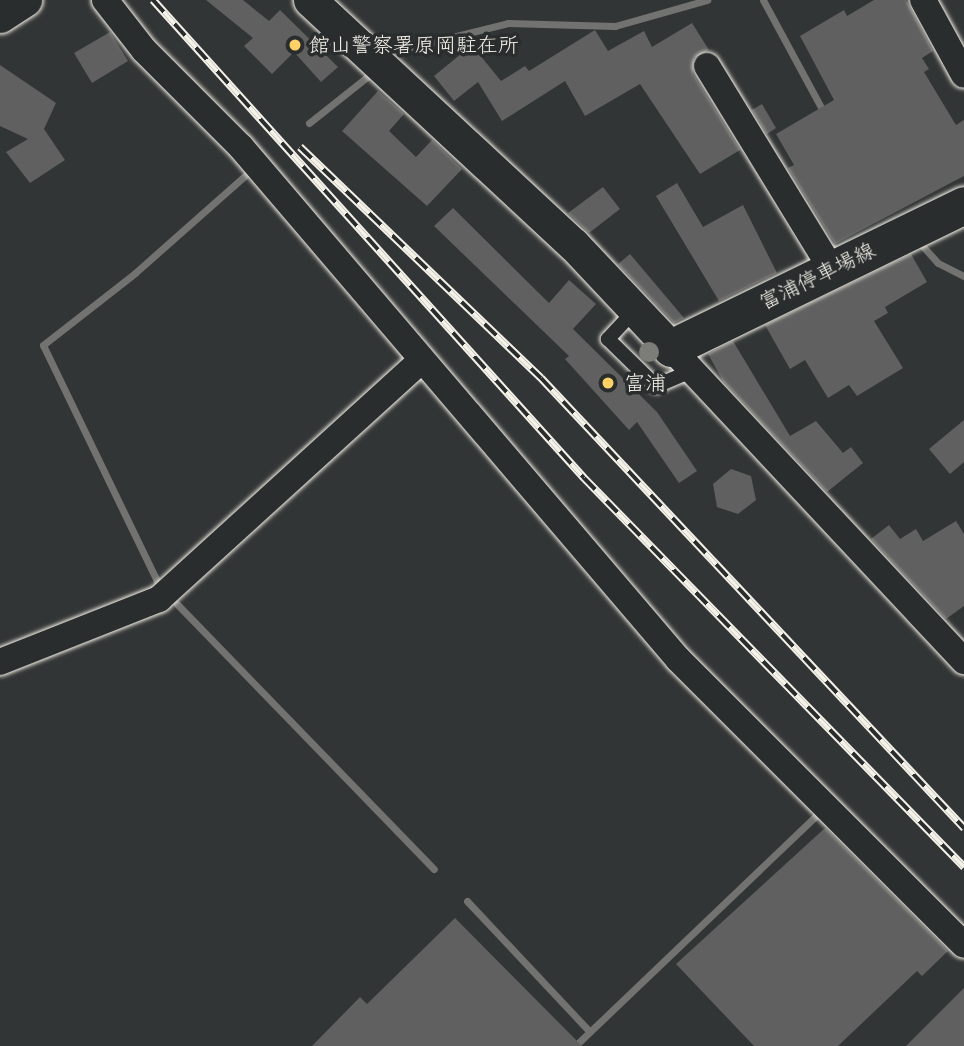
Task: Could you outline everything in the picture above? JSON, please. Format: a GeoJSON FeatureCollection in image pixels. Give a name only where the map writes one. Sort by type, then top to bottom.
{"type":"FeatureCollection","features":[{"type":"Feature","properties":{"kind":"main road","name":"富浦停車場線"},"geometry":{"type":"LineString","coordinates":[[681,359],[831,268],[964,205]]}},
{"type":"Feature","properties":{"kind":"street"},"geometry":{"type":"LineString","coordinates":[[0,16],[25,0]]}},
{"type":"Feature","properties":{"kind":"street"},"geometry":{"type":"LineString","coordinates":[[105,0],[144,50],[241,147],[678,659],[964,945]]}},
{"type":"Feature","properties":{"kind":"street"},"geometry":{"type":"LineString","coordinates":[[310,0],[573,244],[964,661]]}},
{"type":"Feature","properties":{"kind":"street"},"geometry":{"type":"LineString","coordinates":[[923,0],[964,75]]}},
{"type":"Feature","properties":{"kind":"street"},"geometry":{"type":"LineString","coordinates":[[707,66],[831,268]]}},
{"type":"Feature","properties":{"kind":"street"},"geometry":{"type":"LineString","coordinates":[[0,662],[159,598],[422,360]]}},
{"type":"Feature","properties":{"kind":"building"},"geometry":{"type":"Polygon","coordinates":[[[206,0],[243,0],[269,21],[280,10],[338,67],[321,82],[294,52],[272,74],[244,46],[253,38],[206,0]]]}},
{"type":"Feature","properties":{"kind":"building"},"geometry":{"type":"Polygon","coordinates":[[[874,0],[906,0],[933,51],[922,58],[929,69],[924,72],[956,125],[964,120],[964,176],[835,244],[788,168],[794,165],[776,134],[834,100],[800,36],[844,10],[847,16],[874,0]]]}},
{"type":"Feature","properties":{"kind":"building"},"geometry":{"type":"Polygon","coordinates":[[[692,23],[709,50],[694,58],[693,74],[740,150],[700,174],[640,84],[585,116],[565,81],[502,121],[478,82],[454,101],[434,76],[461,54],[452,40],[462,33],[501,81],[525,66],[529,71],[595,30],[608,51],[644,31],[652,47],[692,23]]]}},
{"type":"Feature","properties":{"kind":"building"},"geometry":{"type":"Polygon","coordinates":[[[110,32],[128,61],[92,83],[74,53],[110,32]]]}},
{"type":"Feature","properties":{"kind":"building"},"geometry":{"type":"Polygon","coordinates":[[[0,65],[56,103],[44,129],[65,160],[30,183],[6,152],[28,139],[0,126],[0,65]]]}},
{"type":"Feature","properties":{"kind":"building"},"geometry":{"type":"Polygon","coordinates":[[[378,91],[404,114],[389,131],[416,157],[432,140],[462,169],[427,206],[342,131],[378,91]]]}},
{"type":"Feature","properties":{"kind":"building"},"geometry":{"type":"Polygon","coordinates":[[[762,104],[776,128],[767,134],[752,110],[762,104]]]}},
{"type":"Feature","properties":{"kind":"building"},"geometry":{"type":"Polygon","coordinates":[[[677,183],[703,227],[743,205],[777,273],[719,301],[656,196],[677,183]]]}},
{"type":"Feature","properties":{"kind":"building"},"geometry":{"type":"Polygon","coordinates":[[[603,187],[620,209],[589,233],[568,213],[603,187]]]}},
{"type":"Feature","properties":{"kind":"building"},"geometry":{"type":"Polygon","coordinates":[[[453,208],[549,303],[569,280],[596,304],[573,329],[657,412],[697,471],[679,483],[637,422],[629,430],[565,359],[569,356],[434,226],[453,208]]]}},
{"type":"Feature","properties":{"kind":"building"},"geometry":{"type":"Polygon","coordinates":[[[630,254],[684,318],[674,323],[618,264],[630,254]]]}},
{"type":"Feature","properties":{"kind":"building"},"geometry":{"type":"Polygon","coordinates":[[[911,254],[927,282],[885,307],[888,313],[874,321],[903,368],[857,396],[849,385],[828,398],[805,360],[790,369],[765,325],[911,254]]]}},
{"type":"Feature","properties":{"kind":"building"},"geometry":{"type":"Polygon","coordinates":[[[733,341],[790,436],[816,421],[843,453],[851,447],[863,463],[827,492],[723,381],[708,354],[733,341]]]}},
{"type":"Feature","properties":{"kind":"building"},"geometry":{"type":"Polygon","coordinates":[[[964,420],[964,462],[950,474],[929,449],[964,420]]]}},
{"type":"Feature","properties":{"kind":"building"},"geometry":{"type":"Polygon","coordinates":[[[731,469],[751,476],[756,500],[738,514],[717,507],[713,484],[731,469]]]}},
{"type":"Feature","properties":{"kind":"building"},"geometry":{"type":"Polygon","coordinates":[[[956,521],[964,534],[964,606],[946,619],[871,539],[889,525],[900,539],[916,529],[923,541],[956,521]]]}},
{"type":"Feature","properties":{"kind":"building"},"geometry":{"type":"Polygon","coordinates":[[[825,828],[948,951],[922,976],[917,971],[838,1046],[754,1046],[676,964],[825,828]]]}},
{"type":"Feature","properties":{"kind":"building"},"geometry":{"type":"Polygon","coordinates":[[[455,918],[582,1046],[312,1046],[360,997],[367,1004],[455,918]]]}},
{"type":"Feature","properties":{"kind":"building"},"geometry":{"type":"Polygon","coordinates":[[[964,988],[964,1046],[906,1046],[964,988]]]}},
{"type":"Feature","properties":{"kind":"waterway"},"geometry":{"type":"LineString","coordinates":[[404,49],[508,23],[615,26],[707,0]]}},
{"type":"Feature","properties":{"kind":"waterway"},"geometry":{"type":"LineString","coordinates":[[763,0],[824,113]]}},
{"type":"Feature","properties":{"kind":"waterway"},"geometry":{"type":"LineString","coordinates":[[309,123],[372,73]]}},
{"type":"Feature","properties":{"kind":"waterway"},"geometry":{"type":"LineString","coordinates":[[158,583],[43,345],[135,273],[248,173]]}},
{"type":"Feature","properties":{"kind":"waterway"},"geometry":{"type":"LineString","coordinates":[[919,242],[938,263],[964,276]]}},
{"type":"Feature","properties":{"kind":"waterway"},"geometry":{"type":"LineString","coordinates":[[177,604],[434,869]]}},
{"type":"Feature","properties":{"kind":"waterway"},"geometry":{"type":"LineString","coordinates":[[575,1046],[818,814]]}},
{"type":"Feature","properties":{"kind":"waterway"},"geometry":{"type":"LineString","coordinates":[[467,901],[589,1031]]}},
{"type":"Feature","properties":{"kind":"railway"},"geometry":{"type":"LineString","coordinates":[[153,0],[584,478],[964,867]]}},
{"type":"Feature","properties":{"kind":"railway"},"geometry":{"type":"LineString","coordinates":[[300,147],[541,378],[964,828]]}},
{"type":"Feature","properties":{"kind":"place","name":"館山警察署原岡駐在所"},"geometry":{"type":"Point","coordinates":[295,45]}},
{"type":"Feature","properties":{"kind":"place","name":"富浦"},"geometry":{"type":"Point","coordinates":[608,383]}}]}
